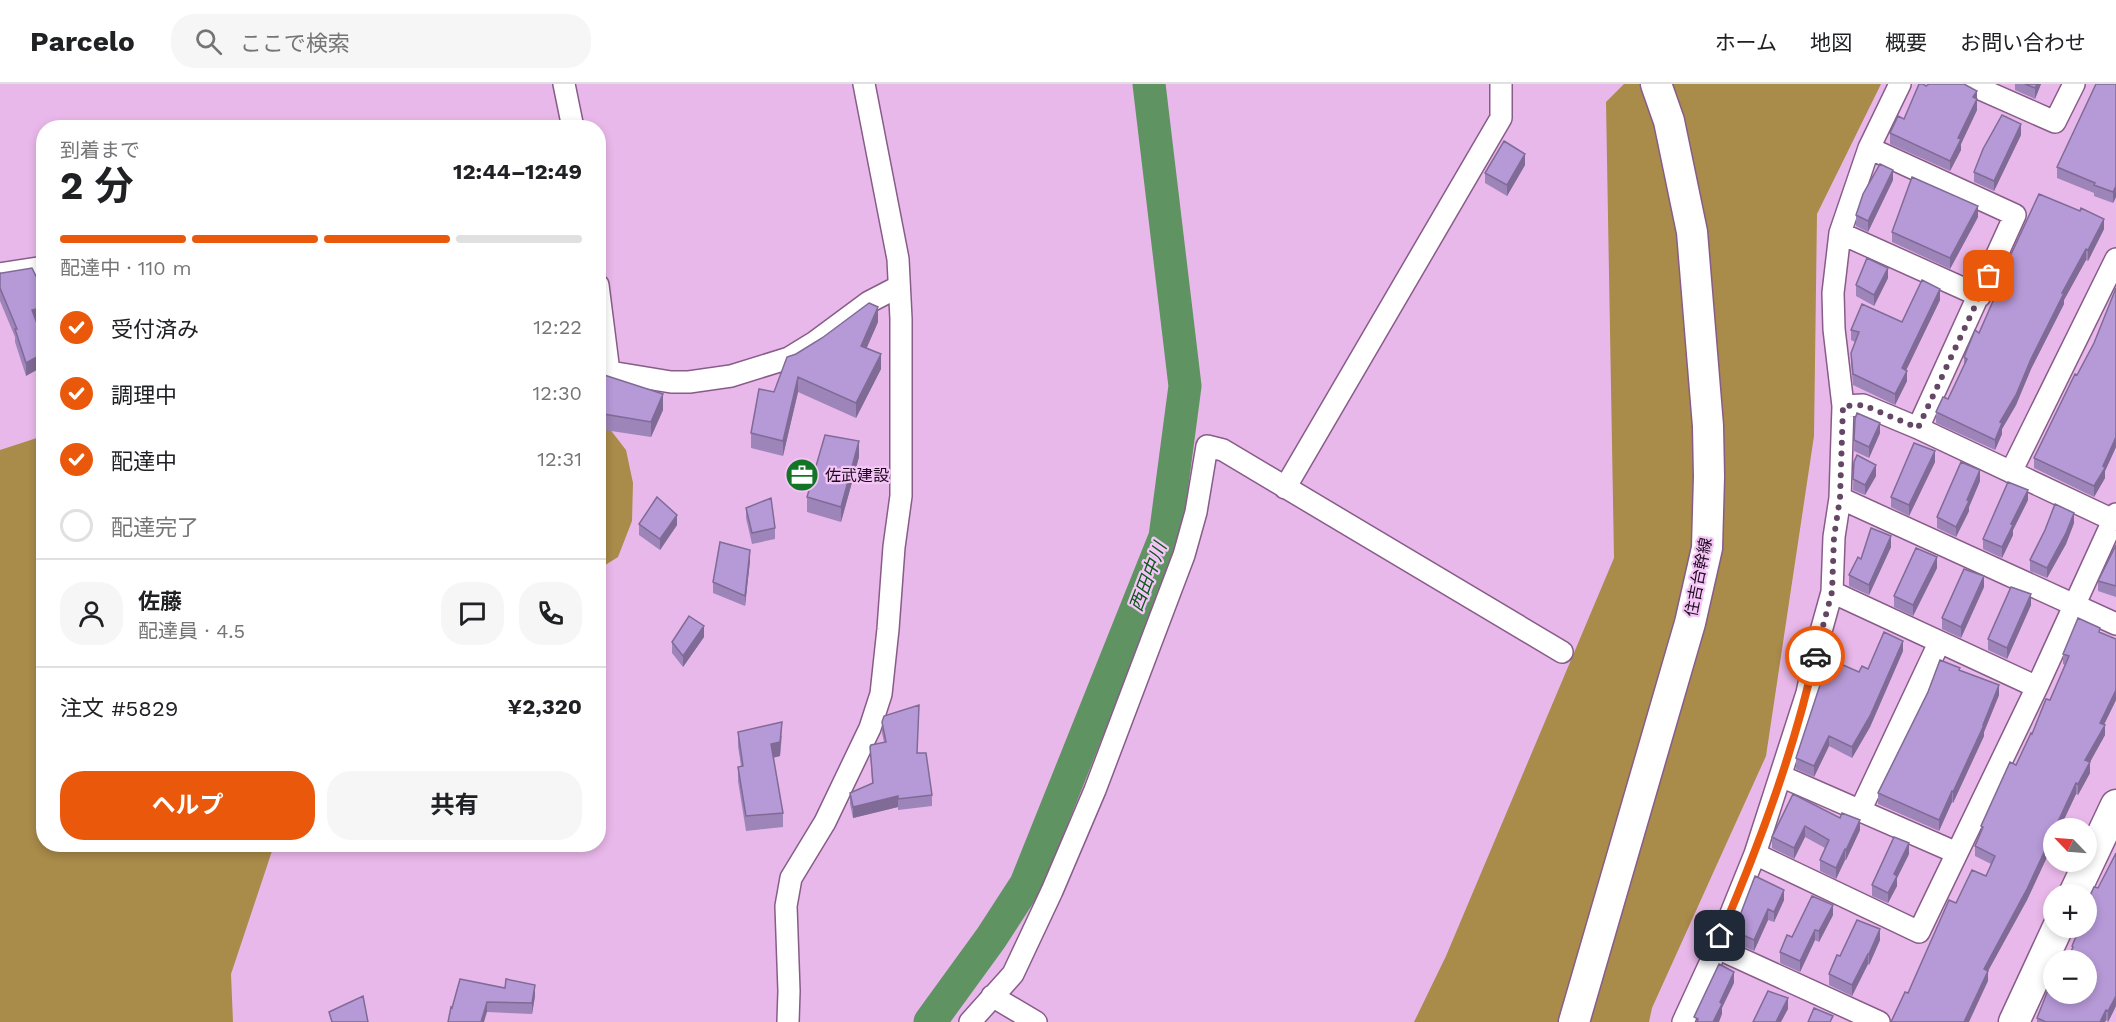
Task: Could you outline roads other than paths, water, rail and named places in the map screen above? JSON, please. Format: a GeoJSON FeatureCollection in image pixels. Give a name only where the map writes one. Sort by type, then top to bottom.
{"type":"FeatureCollection","features":[{"type":"Feature","properties":{"kind":"street"},"geometry":{"type":"LineString","coordinates":[[564,84],[571,120]]}},
{"type":"Feature","properties":{"kind":"street"},"geometry":{"type":"LineString","coordinates":[[788,1022],[786,906],[792,878],[825,822],[870,728],[880,694],[901,496],[901,319],[898,259],[864,84]]}},
{"type":"Feature","properties":{"kind":"street"},"geometry":{"type":"LineString","coordinates":[[1286,488],[1501,118],[1501,84]]}},
{"type":"Feature","properties":{"kind":"street","name":"住吉台幹線"},"geometry":{"type":"LineString","coordinates":[[1574,1022],[1690,623],[1707,548],[1708,426],[1692,232],[1669,121],[1656,84]]}},
{"type":"Feature","properties":{"kind":"street"},"geometry":{"type":"LineString","coordinates":[[1683,1022],[1717,948],[1755,854],[1807,693],[1832,592],[1834,537],[1840,498],[1843,406],[1834,329],[1833,293],[1840,233],[1869,148],[1900,84]]}},
{"type":"Feature","properties":{"kind":"street"},"geometry":{"type":"LineString","coordinates":[[1970,84],[2055,122],[2074,84]]}},
{"type":"Feature","properties":{"kind":"street"},"geometry":{"type":"LineString","coordinates":[[1869,148],[2015,215],[1918,428]]}},
{"type":"Feature","properties":{"kind":"street"},"geometry":{"type":"LineString","coordinates":[[1840,233],[1980,296]]}},
{"type":"Feature","properties":{"kind":"street"},"geometry":{"type":"LineString","coordinates":[[2011,472],[2116,261]]}},
{"type":"Feature","properties":{"kind":"street"},"geometry":{"type":"LineString","coordinates":[[0,274],[36,268]]}},
{"type":"Feature","properties":{"kind":"street"},"geometry":{"type":"LineString","coordinates":[[606,371],[656,380],[689,382],[731,376],[771,365],[802,351],[869,302],[898,287]]}},
{"type":"Feature","properties":{"kind":"street"},"geometry":{"type":"LineString","coordinates":[[1755,854],[1919,932],[2037,687],[2115,517],[1863,405],[1843,406]]}},
{"type":"Feature","properties":{"kind":"street"},"geometry":{"type":"LineString","coordinates":[[970,1022],[1013,974],[1052,891],[1112,746],[1185,555],[1196,512],[1207,446],[1223,450],[1562,652]]}},
{"type":"Feature","properties":{"kind":"street"},"geometry":{"type":"LineString","coordinates":[[1840,498],[2116,624]]}},
{"type":"Feature","properties":{"kind":"street"},"geometry":{"type":"LineString","coordinates":[[1832,592],[2037,687]]}},
{"type":"Feature","properties":{"kind":"street"},"geometry":{"type":"LineString","coordinates":[[1860,811],[1939,643]]}},
{"type":"Feature","properties":{"kind":"street"},"geometry":{"type":"LineString","coordinates":[[1780,777],[1957,853]]}},
{"type":"Feature","properties":{"kind":"street"},"geometry":{"type":"LineString","coordinates":[[2079,884],[2116,805]]}},
{"type":"Feature","properties":{"kind":"street"},"geometry":{"type":"LineString","coordinates":[[2014,1022],[2053,938]]}},
{"type":"Feature","properties":{"kind":"street"},"geometry":{"type":"LineString","coordinates":[[1717,948],[1879,1022]]}},
{"type":"Feature","properties":{"kind":"street"},"geometry":{"type":"LineString","coordinates":[[992,996],[1036,1022]]}},
{"type":"Feature","properties":{"kind":"waterway","name":"西田中川"},"geometry":{"type":"LineString","coordinates":[[930,1022],[991,938],[1026,884],[1165,537],[1185,386],[1149,84]]}},
{"type":"Feature","properties":{"kind":"place","name":"佐武建設"},"geometry":{"type":"Point","coordinates":[802,475]}}]}
